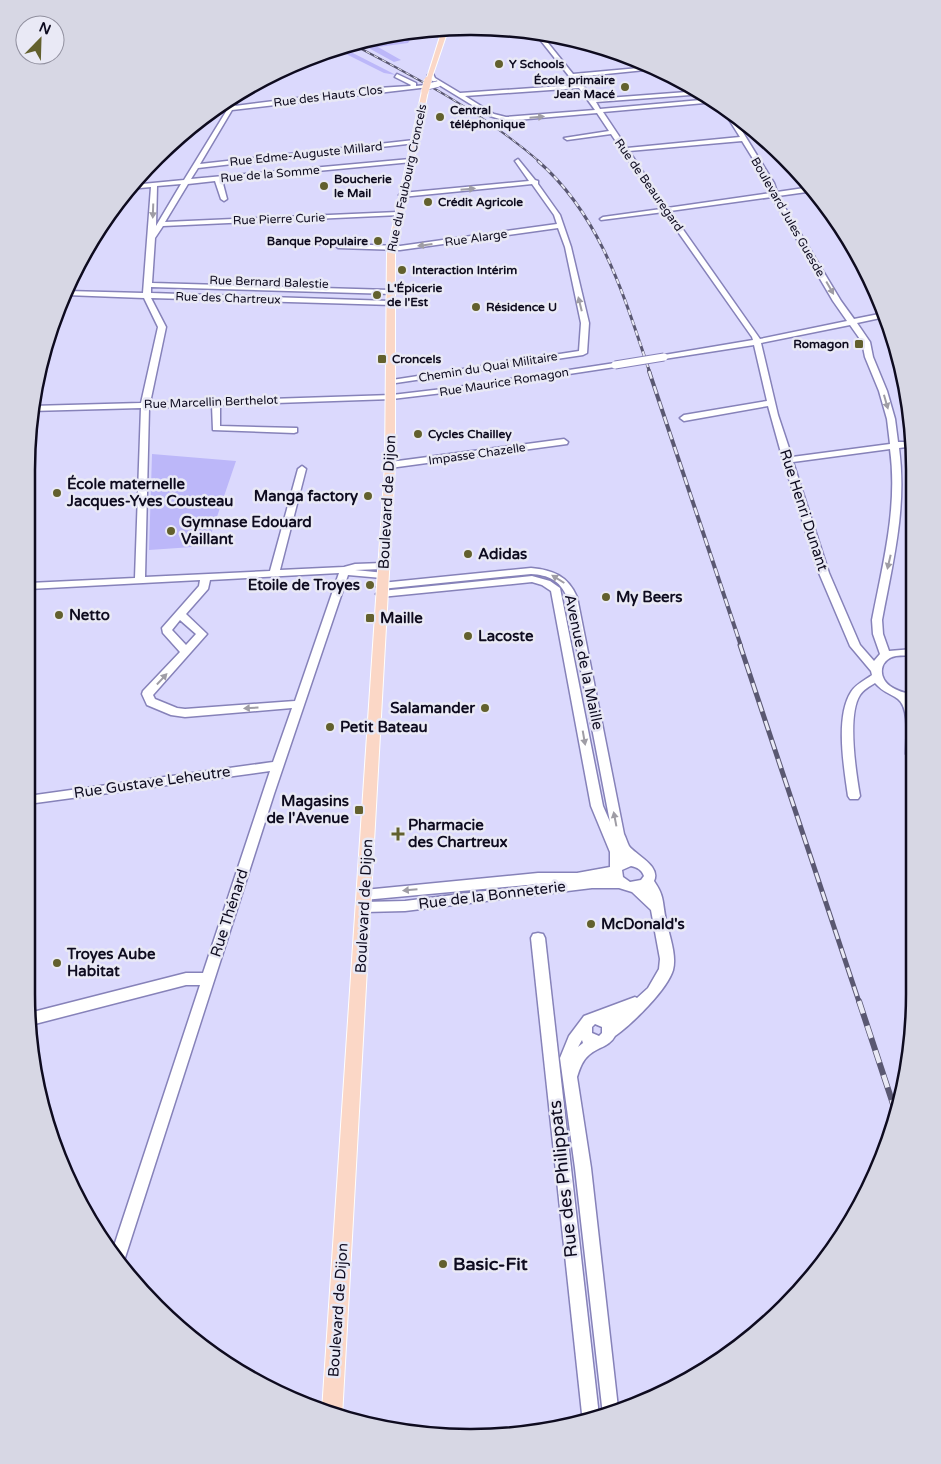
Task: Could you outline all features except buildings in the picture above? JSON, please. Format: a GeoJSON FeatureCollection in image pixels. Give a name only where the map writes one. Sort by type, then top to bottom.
{"type":"FeatureCollection","features":[{"type":"Feature","properties":{"kind":"main road","name":"Rue du Faubourg Croncels"},"geometry":{"type":"LineString","coordinates":[[392,396],[390,289],[392,248],[414,142],[444,36]]}},
{"type":"Feature","properties":{"kind":"main road","name":"Boulevard de Dijon"},"geometry":{"type":"LineString","coordinates":[[333,1406],[390,465],[392,396]]}},
{"type":"Feature","properties":{"kind":"street","name":"Rue de Beauregard"},"geometry":{"type":"LineString","coordinates":[[545,42],[592,102],[758,341]]}},
{"type":"Feature","properties":{"kind":"street"},"geometry":{"type":"LineString","coordinates":[[572,76],[640,69]]}},
{"type":"Feature","properties":{"kind":"street"},"geometry":{"type":"LineString","coordinates":[[397,76],[414,84],[415,87]]}},
{"type":"Feature","properties":{"kind":"street","name":"Rue des Hauts Clos"},"geometry":{"type":"LineString","coordinates":[[231,108],[415,87],[432,83]]}},
{"type":"Feature","properties":{"kind":"street"},"geometry":{"type":"LineString","coordinates":[[432,83],[460,95],[492,115],[506,119],[702,102]]}},
{"type":"Feature","properties":{"kind":"street"},"geometry":{"type":"LineString","coordinates":[[460,95],[580,86]]}},
{"type":"Feature","properties":{"kind":"street"},"geometry":{"type":"LineString","coordinates":[[592,102],[690,94]]}},
{"type":"Feature","properties":{"kind":"street"},"geometry":{"type":"LineString","coordinates":[[152,238],[188,182],[231,108]]}},
{"type":"Feature","properties":{"kind":"street","name":"Boulevard Jules Guesde"},"geometry":{"type":"LineString","coordinates":[[733,123],[771,183],[776,196],[855,327],[869,347],[869,356],[883,391],[895,444],[898,482],[896,521],[876,620],[878,634],[885,654]]}},
{"type":"Feature","properties":{"kind":"street"},"geometry":{"type":"LineString","coordinates":[[567,138],[612,132]]}},
{"type":"Feature","properties":{"kind":"street"},"geometry":{"type":"LineString","coordinates":[[625,150],[742,139]]}},
{"type":"Feature","properties":{"kind":"street","name":"Rue Edme-Auguste Millard"},"geometry":{"type":"LineString","coordinates":[[197,166],[414,142]]}},
{"type":"Feature","properties":{"kind":"street"},"geometry":{"type":"LineString","coordinates":[[518,160],[536,182],[557,215],[560,226]]}},
{"type":"Feature","properties":{"kind":"street","name":"Rue de la Somme"},"geometry":{"type":"LineString","coordinates":[[140,186],[410,161]]}},
{"type":"Feature","properties":{"kind":"street"},"geometry":{"type":"LineString","coordinates":[[218,179],[224,199]]}},
{"type":"Feature","properties":{"kind":"street"},"geometry":{"type":"LineString","coordinates":[[402,195],[536,182]]}},
{"type":"Feature","properties":{"kind":"street"},"geometry":{"type":"LineString","coordinates":[[140,579],[145,405],[162,327],[160,318],[148,301],[147,295],[154,185]]}},
{"type":"Feature","properties":{"kind":"street"},"geometry":{"type":"LineString","coordinates":[[603,219],[804,191]]}},
{"type":"Feature","properties":{"kind":"street","name":"Rue Pierre Curie"},"geometry":{"type":"LineString","coordinates":[[161,224],[398,214]]}},
{"type":"Feature","properties":{"kind":"street","name":"Rue Alarge"},"geometry":{"type":"LineString","coordinates":[[306,242],[337,242],[338,246],[392,248],[560,226]]}},
{"type":"Feature","properties":{"kind":"street","name":"Chemin du Quai Militaire"},"geometry":{"type":"LineString","coordinates":[[392,382],[583,353],[585,323],[568,247],[560,226]]}},
{"type":"Feature","properties":{"kind":"street"},"geometry":{"type":"LineString","coordinates":[[148,281],[390,289]]}},
{"type":"Feature","properties":{"kind":"street","name":"Rue des Chartreux"},"geometry":{"type":"LineString","coordinates":[[73,293],[390,303]]}},
{"type":"Feature","properties":{"kind":"street"},"geometry":{"type":"LineString","coordinates":[[758,341],[855,327],[878,317]]}},
{"type":"Feature","properties":{"kind":"street","name":"Rue Maurice Romagon"},"geometry":{"type":"LineString","coordinates":[[392,396],[452,390],[758,341]]}},
{"type":"Feature","properties":{"kind":"street","name":"Rue Henri Dunant"},"geometry":{"type":"LineString","coordinates":[[758,341],[771,403],[787,460],[824,573],[855,646],[884,687]]}},
{"type":"Feature","properties":{"kind":"street","name":"Rue Marcellin Berthelot"},"geometry":{"type":"LineString","coordinates":[[40,409],[392,396]]}},
{"type":"Feature","properties":{"kind":"street"},"geometry":{"type":"LineString","coordinates":[[216,402],[216,428],[294,430]]}},
{"type":"Feature","properties":{"kind":"street"},"geometry":{"type":"LineString","coordinates":[[684,418],[771,403]]}},
{"type":"Feature","properties":{"kind":"street","name":"Impasse Chazelle"},"geometry":{"type":"LineString","coordinates":[[390,465],[564,442]]}},
{"type":"Feature","properties":{"kind":"street"},"geometry":{"type":"LineString","coordinates":[[787,460],[905,443]]}},
{"type":"Feature","properties":{"kind":"street"},"geometry":{"type":"LineString","coordinates":[[274,573],[302,469]]}},
{"type":"Feature","properties":{"kind":"street"},"geometry":{"type":"LineString","coordinates":[[35,586],[345,570],[382,580]]}},
{"type":"Feature","properties":{"kind":"street","name":"Rue Thénard"},"geometry":{"type":"LineString","coordinates":[[120,1252],[278,766],[345,570]]}},
{"type":"Feature","properties":{"kind":"street","name":"Avenue de la Maille"},"geometry":{"type":"LineString","coordinates":[[382,580],[531,571],[553,575],[566,584],[572,597],[618,834],[624,848],[636,861]]}},
{"type":"Feature","properties":{"kind":"street"},"geometry":{"type":"LineString","coordinates":[[186,652],[167,632],[167,628],[204,587],[206,576]]}},
{"type":"Feature","properties":{"kind":"street","name":"Avenue de la Maille"},"geometry":{"type":"LineString","coordinates":[[382,580],[532,579],[546,583],[556,590],[597,806],[616,852],[617,874]]}},
{"type":"Feature","properties":{"kind":"street"},"geometry":{"type":"LineString","coordinates":[[180,614],[202,634],[147,694],[150,702],[175,712],[184,713],[300,704]]}},
{"type":"Feature","properties":{"kind":"street"},"geometry":{"type":"LineString","coordinates":[[854,796],[848,756],[852,700],[875,673],[878,660],[885,654],[906,651]]}},
{"type":"Feature","properties":{"kind":"street"},"geometry":{"type":"LineString","coordinates":[[862,689],[884,687],[906,697]]}},
{"type":"Feature","properties":{"kind":"street","name":"Rue Gustave Leheutre"},"geometry":{"type":"LineString","coordinates":[[35,799],[278,766]]}},
{"type":"Feature","properties":{"kind":"street"},"geometry":{"type":"LineString","coordinates":[[636,888],[648,881],[650,873],[648,869],[636,861],[624,862],[617,874],[636,888],[657,908]]}},
{"type":"Feature","properties":{"kind":"street","name":"Rue de la Bonneterie"},"geometry":{"type":"LineString","coordinates":[[364,901],[405,906],[592,883],[617,874]]}},
{"type":"Feature","properties":{"kind":"street"},"geometry":{"type":"LineString","coordinates":[[570,1075],[576,1057],[582,1050],[607,1039],[611,1032],[654,992],[666,970],[667,959],[657,908],[657,895],[648,881]]}},
{"type":"Feature","properties":{"kind":"street","name":"Rue des Philippats"},"geometry":{"type":"LineString","coordinates":[[538,938],[590,1412]]}},
{"type":"Feature","properties":{"kind":"street"},"geometry":{"type":"LineString","coordinates":[[36,1018],[186,979],[208,979]]}},
{"type":"Feature","properties":{"kind":"street"},"geometry":{"type":"LineString","coordinates":[[609,1406],[583,1168],[567,1058],[572,1045],[589,1021],[644,1000]]}},
{"type":"Feature","properties":{"kind":"street"},"geometry":{"type":"LineString","coordinates":[[598,1019],[605,1021],[611,1032]]}},
{"type":"Feature","properties":{"kind":"street"},"geometry":{"type":"LineString","coordinates":[[584,1026],[585,1033],[589,1039],[597,1042]]}},
{"type":"Feature","properties":{"kind":"shaded area"},"geometry":{"type":"Polygon","coordinates":[[[410,40],[408,43],[378,47],[401,60],[394,62],[368,48],[410,40]]]}},
{"type":"Feature","properties":{"kind":"shaded area"},"geometry":{"type":"Polygon","coordinates":[[[351,52],[396,75],[384,73],[345,54],[351,52]]]}},
{"type":"Feature","properties":{"kind":"shaded area"},"geometry":{"type":"Polygon","coordinates":[[[152,454],[236,461],[207,546],[149,550],[152,454]]]}},
{"type":"Feature","properties":{"kind":"railway"},"geometry":{"type":"LineString","coordinates":[[361,49],[424,83],[472,112],[495,127],[540,162]]}},
{"type":"Feature","properties":{"kind":"railway"},"geometry":{"type":"LineString","coordinates":[[538,161],[560,183],[594,232],[620,287],[650,373]]}},
{"type":"Feature","properties":{"kind":"railway"},"geometry":{"type":"LineString","coordinates":[[649,371],[741,646]]}},
{"type":"Feature","properties":{"kind":"railway"},"geometry":{"type":"LineString","coordinates":[[740,645],[859,1002]]}},
{"type":"Feature","properties":{"kind":"railway"},"geometry":{"type":"LineString","coordinates":[[859,1001],[892,1101]]}},
{"type":"Feature","properties":{"kind":"place","name":"Y Schools"},"geometry":{"type":"Point","coordinates":[499,64]}},
{"type":"Feature","properties":{"kind":"place","name":"École primaire Jean Macé"},"geometry":{"type":"Point","coordinates":[625,87]}},
{"type":"Feature","properties":{"kind":"place","name":"Central téléphonique"},"geometry":{"type":"Point","coordinates":[440,117]}},
{"type":"Feature","properties":{"kind":"place","name":"Boucherie le Mail"},"geometry":{"type":"Point","coordinates":[324,186]}},
{"type":"Feature","properties":{"kind":"place","name":"Crédit Agricole"},"geometry":{"type":"Point","coordinates":[428,202]}},
{"type":"Feature","properties":{"kind":"place","name":"Banque Populaire"},"geometry":{"type":"Point","coordinates":[378,241]}},
{"type":"Feature","properties":{"kind":"place","name":"Interaction Intérim"},"geometry":{"type":"Point","coordinates":[402,270]}},
{"type":"Feature","properties":{"kind":"place","name":"L'Épicerie de l'Est"},"geometry":{"type":"Point","coordinates":[377,295]}},
{"type":"Feature","properties":{"kind":"place","name":"Résidence U"},"geometry":{"type":"Point","coordinates":[476,307]}},
{"type":"Feature","properties":{"kind":"place","name":"Romagon"},"geometry":{"type":"Point","coordinates":[859,344]}},
{"type":"Feature","properties":{"kind":"place","name":"Croncels"},"geometry":{"type":"Point","coordinates":[382,359]}},
{"type":"Feature","properties":{"kind":"place","name":"Cycles Chailley"},"geometry":{"type":"Point","coordinates":[418,434]}},
{"type":"Feature","properties":{"kind":"place","name":"École maternelle Jacques-Yves Cousteau"},"geometry":{"type":"Point","coordinates":[57,493]}},
{"type":"Feature","properties":{"kind":"place","name":"Manga factory"},"geometry":{"type":"Point","coordinates":[368,496]}},
{"type":"Feature","properties":{"kind":"place","name":"Gymnase Edouard Vaillant"},"geometry":{"type":"Point","coordinates":[171,531]}},
{"type":"Feature","properties":{"kind":"place","name":"Adidas"},"geometry":{"type":"Point","coordinates":[468,554]}},
{"type":"Feature","properties":{"kind":"place","name":"Etoile de Troyes"},"geometry":{"type":"Point","coordinates":[370,585]}},
{"type":"Feature","properties":{"kind":"place","name":"My Beers"},"geometry":{"type":"Point","coordinates":[606,597]}},
{"type":"Feature","properties":{"kind":"place","name":"Netto"},"geometry":{"type":"Point","coordinates":[59,615]}},
{"type":"Feature","properties":{"kind":"place","name":"Maille"},"geometry":{"type":"Point","coordinates":[370,618]}},
{"type":"Feature","properties":{"kind":"place","name":"Lacoste"},"geometry":{"type":"Point","coordinates":[468,636]}},
{"type":"Feature","properties":{"kind":"place","name":"Salamander"},"geometry":{"type":"Point","coordinates":[485,708]}},
{"type":"Feature","properties":{"kind":"place","name":"Petit Bateau"},"geometry":{"type":"Point","coordinates":[330,727]}},
{"type":"Feature","properties":{"kind":"place","name":"Magasins de l'Avenue"},"geometry":{"type":"Point","coordinates":[359,810]}},
{"type":"Feature","properties":{"kind":"place","name":"Pharmacie des Chartreux"},"geometry":{"type":"Point","coordinates":[398,834]}},
{"type":"Feature","properties":{"kind":"place","name":"McDonald's"},"geometry":{"type":"Point","coordinates":[591,924]}},
{"type":"Feature","properties":{"kind":"place","name":"Troyes Aube Habitat"},"geometry":{"type":"Point","coordinates":[57,963]}},
{"type":"Feature","properties":{"kind":"place","name":"Basic-Fit"},"geometry":{"type":"Point","coordinates":[443,1264]}}]}
